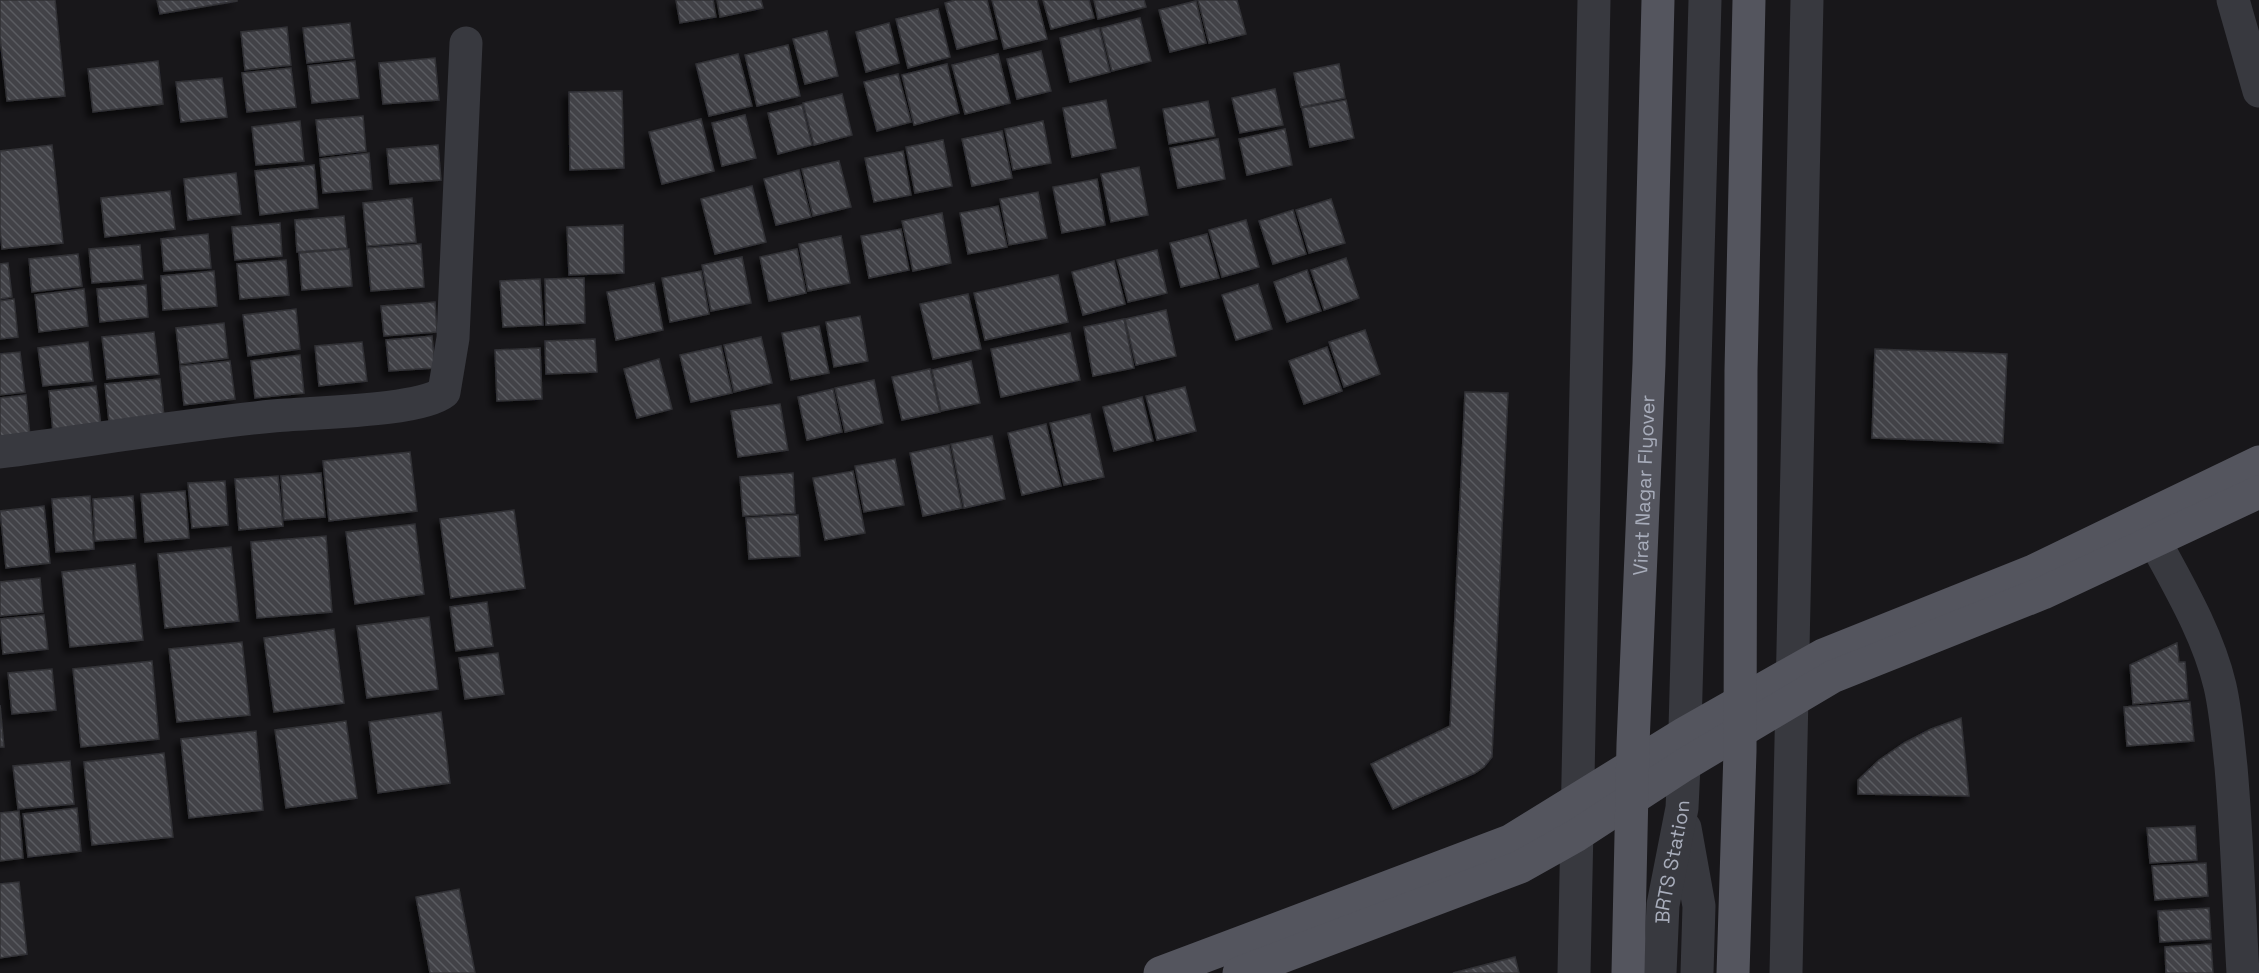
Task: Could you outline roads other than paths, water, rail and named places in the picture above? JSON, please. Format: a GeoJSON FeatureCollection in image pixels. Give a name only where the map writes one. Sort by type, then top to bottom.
{"type":"FeatureCollection","features":[{"type":"Feature","properties":{"kind":"main road","name":"Virat Nagar Flyover"},"geometry":{"type":"LineString","coordinates":[[1628,973],[1633,744],[1649,364],[1658,0]]}},
{"type":"Feature","properties":{"kind":"main road"},"geometry":{"type":"LineString","coordinates":[[1733,973],[1740,751],[1741,371],[1749,0]]}},
{"type":"Feature","properties":{"kind":"main road"},"geometry":{"type":"LineString","coordinates":[[1160,973],[1510,841],[1578,800],[1685,749],[1793,686],[1823,655],[2033,571],[2259,462]]}},
{"type":"Feature","properties":{"kind":"main road"},"geometry":{"type":"LineString","coordinates":[[1793,686],[1832,677],[2043,593],[2259,492]]}},
{"type":"Feature","properties":{"kind":"main road"},"geometry":{"type":"LineString","coordinates":[[1239,973],[1291,964],[1520,867],[1577,835],[1685,749]]}},
{"type":"Feature","properties":{"kind":"street"},"geometry":{"type":"LineString","coordinates":[[1574,973],[1594,0]]}},
{"type":"Feature","properties":{"kind":"street"},"geometry":{"type":"LineString","coordinates":[[1682,808],[1705,0]]}},
{"type":"Feature","properties":{"kind":"street"},"geometry":{"type":"LineString","coordinates":[[1786,973],[1807,0]]}},
{"type":"Feature","properties":{"kind":"street"},"geometry":{"type":"LineString","coordinates":[[2233,0],[2259,91]]}},
{"type":"Feature","properties":{"kind":"street"},"geometry":{"type":"LineString","coordinates":[[0,452],[272,416],[391,407],[436,399],[444,392],[453,338],[466,43]]}},
{"type":"Feature","properties":{"kind":"street"},"geometry":{"type":"LineString","coordinates":[[2154,540],[2183,594],[2210,654],[2220,685],[2233,791],[2243,973]]}},
{"type":"Feature","properties":{"kind":"street","name":"BRTS Station"},"geometry":{"type":"LineString","coordinates":[[1660,973],[1663,905],[1682,808]]}},
{"type":"Feature","properties":{"kind":"street","name":"BRTS Station"},"geometry":{"type":"LineString","coordinates":[[1682,808],[1699,906],[1697,973]]}}]}
